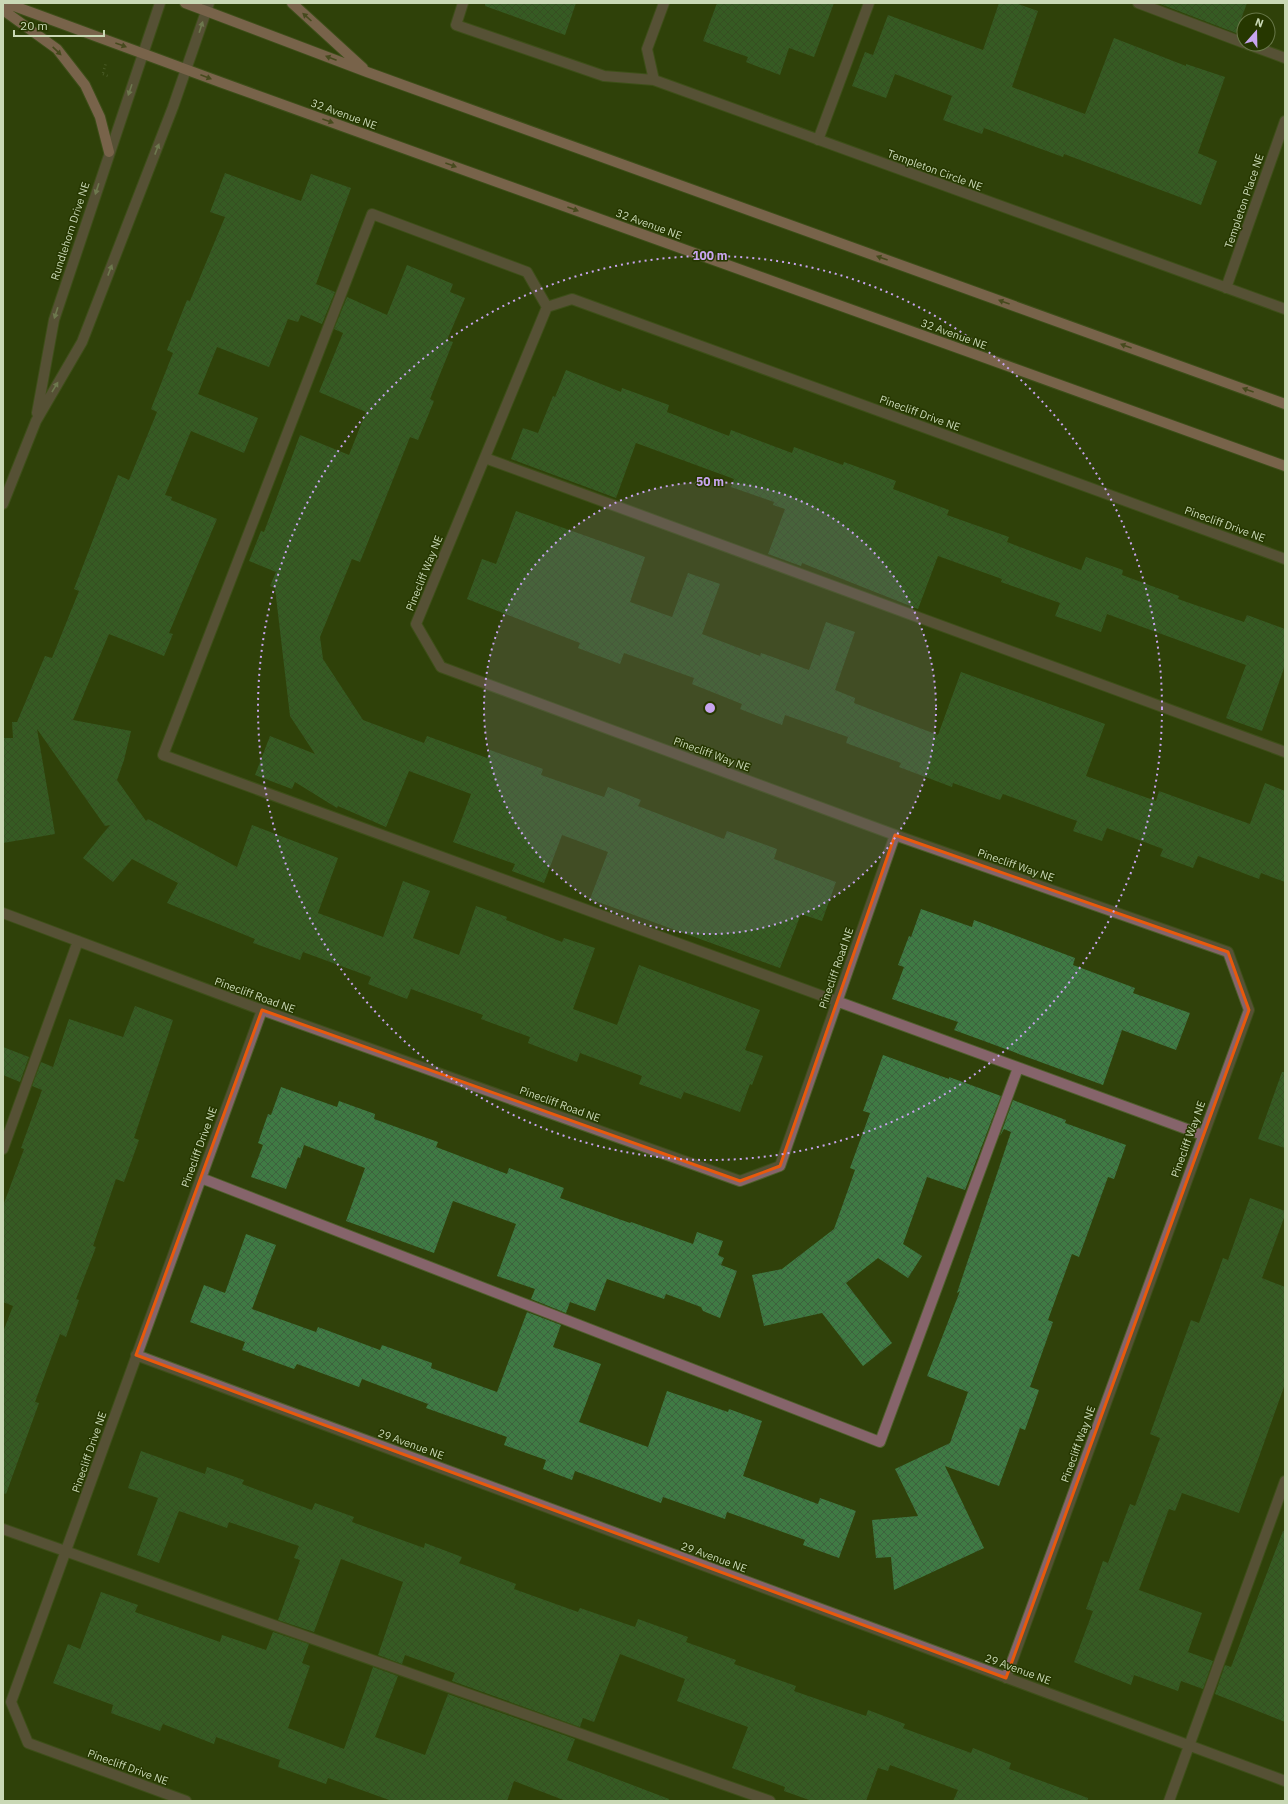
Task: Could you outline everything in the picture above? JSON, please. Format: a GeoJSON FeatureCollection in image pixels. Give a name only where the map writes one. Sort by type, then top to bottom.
{"type":"FeatureCollection","features":[{"type":"Feature","properties":{"kind":"main road","name":"32 Avenue NE"},"geometry":{"type":"LineString","coordinates":[[6,3],[1285,466]]}},
{"type":"Feature","properties":{"kind":"main road"},"geometry":{"type":"LineString","coordinates":[[185,3],[208,7],[367,72],[1285,404]]}},
{"type":"Feature","properties":{"kind":"main road"},"geometry":{"type":"LineString","coordinates":[[292,3],[367,72]]}},
{"type":"Feature","properties":{"kind":"main road"},"geometry":{"type":"LineString","coordinates":[[3,10],[57,49],[85,85],[100,117],[109,152]]}},
{"type":"Feature","properties":{"kind":"street","name":"Rundlehorn Drive NE"},"geometry":{"type":"LineString","coordinates":[[36,421],[54,320],[160,3]]}},
{"type":"Feature","properties":{"kind":"street","name":"Templeton Circle NE"},"geometry":{"type":"LineString","coordinates":[[463,3],[456,25],[604,76],[654,80],[1285,309]]}},
{"type":"Feature","properties":{"kind":"street"},"geometry":{"type":"LineString","coordinates":[[654,80],[647,49],[664,3]]}},
{"type":"Feature","properties":{"kind":"street"},"geometry":{"type":"LineString","coordinates":[[818,140],[869,3]]}},
{"type":"Feature","properties":{"kind":"street"},"geometry":{"type":"LineString","coordinates":[[1138,3],[1236,40]]}},
{"type":"Feature","properties":{"kind":"street","name":"Rundlehorn Drive NE"},"geometry":{"type":"LineString","coordinates":[[3,504],[36,421],[82,342],[173,107],[208,7]]}},
{"type":"Feature","properties":{"kind":"street"},"geometry":{"type":"LineString","coordinates":[[1269,52],[1285,58]]}},
{"type":"Feature","properties":{"kind":"street","name":"Templeton Place NE"},"geometry":{"type":"LineString","coordinates":[[1226,288],[1285,121]]}},
{"type":"Feature","properties":{"kind":"street"},"geometry":{"type":"LineString","coordinates":[[547,307],[527,272],[372,214],[163,755],[1203,1135]]}},
{"type":"Feature","properties":{"kind":"street","name":"Pinecliff Drive NE"},"geometry":{"type":"LineString","coordinates":[[547,307],[572,299],[1285,559]]}},
{"type":"Feature","properties":{"kind":"street","name":"Pinecliff Way NE"},"geometry":{"type":"LineString","coordinates":[[547,307],[416,624],[441,667],[895,835],[1228,952],[1248,1010],[1006,1678]]}},
{"type":"Feature","properties":{"kind":"street"},"geometry":{"type":"LineString","coordinates":[[485,458],[1285,752]]}},
{"type":"Feature","properties":{"kind":"street","name":"Pinecliff Road NE"},"geometry":{"type":"LineString","coordinates":[[3,913],[262,1010],[740,1181],[780,1166],[895,835]]}},
{"type":"Feature","properties":{"kind":"street"},"geometry":{"type":"LineString","coordinates":[[3,1149],[78,941]]}},
{"type":"Feature","properties":{"kind":"street","name":"Pinecliff Drive NE"},"geometry":{"type":"LineString","coordinates":[[186,1801],[28,1743],[11,1702],[262,1010]]}},
{"type":"Feature","properties":{"kind":"street"},"geometry":{"type":"LineString","coordinates":[[201,1178],[880,1442],[1018,1068]]}},
{"type":"Feature","properties":{"kind":"street","name":"29 Avenue NE"},"geometry":{"type":"LineString","coordinates":[[136,1355],[1285,1781]]}},
{"type":"Feature","properties":{"kind":"street"},"geometry":{"type":"LineString","coordinates":[[1169,1801],[1285,1481]]}},
{"type":"Feature","properties":{"kind":"street"},"geometry":{"type":"LineString","coordinates":[[3,1529],[770,1801]]}},
{"type":"Feature","properties":{"kind":"path"},"geometry":{"type":"LineString","coordinates":[[108,58],[103,74],[110,77]]}},
{"type":"Feature","properties":{"kind":"highlighted area"},"geometry":{"type":"Polygon","coordinates":[[[895,835],[1228,952],[1249,1010],[1006,1678],[136,1355],[262,1010],[740,1181],[780,1166],[895,835]]]}},
{"type":"Feature","properties":{"kind":"building"},"geometry":{"type":"Polygon","coordinates":[[[485,3],[576,3],[565,35],[485,6],[485,3]]]}},
{"type":"Feature","properties":{"kind":"building"},"geometry":{"type":"Polygon","coordinates":[[[717,3],[834,3],[814,57],[789,48],[780,75],[746,62],[748,57],[703,41],[717,3]]]}},
{"type":"Feature","properties":{"kind":"building"},"geometry":{"type":"Polygon","coordinates":[[[999,3],[1015,3],[1038,11],[1012,87],[1085,114],[1114,38],[1186,66],[1186,64],[1225,77],[1198,153],[1217,161],[1201,205],[1064,154],[1063,157],[984,128],[982,134],[943,120],[952,96],[895,74],[886,98],[852,86],[865,52],[873,55],[888,15],[983,50],[999,3]]]}},
{"type":"Feature","properties":{"kind":"building"},"geometry":{"type":"Polygon","coordinates":[[[1247,3],[1244,12],[1236,12],[1236,33],[1160,4],[1247,3]]]}},
{"type":"Feature","properties":{"kind":"building"},"geometry":{"type":"Polygon","coordinates":[[[225,173],[301,201],[311,174],[351,188],[316,284],[335,292],[322,324],[301,315],[298,322],[288,319],[269,367],[217,347],[198,394],[258,418],[244,453],[191,431],[165,495],[172,497],[171,500],[217,519],[169,633],[173,634],[164,656],[109,634],[73,720],[131,731],[124,760],[117,780],[146,821],[148,819],[237,867],[252,825],[338,858],[318,913],[383,937],[403,881],[430,891],[413,938],[459,955],[476,906],[507,917],[506,920],[562,942],[564,938],[595,948],[573,1009],[617,1025],[639,965],[760,1010],[745,1050],[763,1056],[752,1085],[750,1084],[740,1112],[684,1092],[681,1099],[639,1084],[642,1076],[580,1053],[577,1062],[528,1043],[530,1037],[481,1019],[483,1015],[411,989],[407,999],[368,984],[371,977],[303,952],[300,960],[253,943],[255,939],[167,903],[178,883],[132,859],[113,882],[83,858],[110,825],[105,826],[37,729],[55,834],[3,843],[3,738],[13,738],[12,722],[17,722],[45,656],[52,658],[79,591],[74,589],[118,475],[129,480],[157,412],[151,409],[173,353],[167,350],[187,300],[190,301],[225,217],[210,212],[225,173]]]}},
{"type":"Feature","properties":{"kind":"building"},"geometry":{"type":"Polygon","coordinates":[[[407,265],[453,284],[450,292],[465,298],[447,340],[453,342],[430,399],[434,401],[418,440],[410,437],[360,562],[352,559],[320,637],[323,659],[363,720],[424,743],[427,736],[487,758],[490,750],[543,769],[541,775],[604,797],[608,787],[641,800],[638,806],[724,839],[727,831],[777,849],[774,859],[836,882],[822,921],[801,914],[780,968],[590,899],[608,852],[562,835],[544,883],[512,871],[515,864],[453,842],[471,794],[409,771],[386,827],[338,806],[337,808],[295,782],[292,789],[255,775],[270,736],[315,754],[290,716],[275,588],[270,586],[276,572],[249,561],[261,531],[264,532],[300,435],[349,455],[366,412],[319,392],[343,333],[334,329],[347,297],[387,315],[407,265]]]}},
{"type":"Feature","properties":{"kind":"building"},"geometry":{"type":"Polygon","coordinates":[[[566,370],[621,392],[622,388],[669,405],[667,412],[729,436],[731,430],[792,453],[794,447],[843,465],[844,462],[896,481],[893,489],[949,510],[947,515],[1009,537],[1007,542],[1081,570],[1086,557],[1123,570],[1122,575],[1179,596],[1178,599],[1244,622],[1247,615],[1285,629],[1285,665],[1262,731],[1226,718],[1246,665],[1107,614],[1101,632],[1055,616],[1060,603],[1001,582],[1002,579],[938,556],[918,609],[802,563],[801,566],[768,554],[785,509],[773,505],[774,502],[731,487],[734,479],[636,443],[616,498],[511,459],[523,428],[538,433],[553,396],[555,397],[566,370]]]}},
{"type":"Feature","properties":{"kind":"building"},"geometry":{"type":"Polygon","coordinates":[[[516,511],[645,557],[630,602],[672,617],[688,573],[720,584],[702,634],[760,656],[761,653],[809,670],[826,622],[855,632],[835,690],[855,698],[854,703],[938,735],[961,672],[1105,724],[1086,776],[1156,801],[1159,791],[1250,824],[1265,783],[1285,791],[1285,882],[1261,873],[1259,879],[1198,856],[1193,868],[1160,856],[1163,849],[1107,828],[1102,841],[1073,831],[1077,821],[1003,794],[1000,800],[953,783],[952,787],[899,767],[901,763],[846,743],[848,737],[785,715],[782,725],[740,709],[742,704],[692,684],[694,678],[624,653],[620,664],[578,648],[580,643],[467,599],[482,559],[496,564],[516,511]]]}},
{"type":"Feature","properties":{"kind":"building"},"geometry":{"type":"Polygon","coordinates":[[[921,909],[972,927],[974,920],[1075,958],[1073,965],[1135,988],[1133,993],[1190,1013],[1176,1050],[1122,1030],[1103,1085],[954,1030],[958,1022],[892,999],[904,967],[898,965],[909,936],[911,937],[921,909]]]}},
{"type":"Feature","properties":{"kind":"building"},"geometry":{"type":"Polygon","coordinates":[[[135,1006],[173,1020],[134,1138],[139,1140],[124,1182],[116,1179],[93,1246],[96,1247],[76,1299],[79,1300],[66,1337],[60,1334],[35,1402],[39,1403],[6,1494],[3,1493],[3,1332],[13,1306],[3,1302],[3,1206],[24,1149],[21,1148],[42,1090],[32,1086],[41,1062],[53,1067],[69,1019],[123,1037],[135,1006]]]}},
{"type":"Feature","properties":{"kind":"building"},"geometry":{"type":"Polygon","coordinates":[[[3,1047],[29,1057],[20,1082],[3,1075],[3,1047]]]}},
{"type":"Feature","properties":{"kind":"building"},"geometry":{"type":"Polygon","coordinates":[[[883,1055],[1001,1096],[965,1190],[927,1177],[903,1244],[922,1256],[908,1278],[878,1258],[846,1283],[892,1343],[863,1366],[822,1313],[764,1326],[752,1275],[782,1269],[834,1229],[855,1170],[850,1168],[870,1113],[863,1111],[883,1055]]]}},
{"type":"Feature","properties":{"kind":"building"},"geometry":{"type":"Polygon","coordinates":[[[1282,1072],[1285,1072],[1285,1148],[1258,1139],[1282,1072]]]}},
{"type":"Feature","properties":{"kind":"building"},"geometry":{"type":"Polygon","coordinates":[[[281,1087],[337,1107],[339,1101],[375,1114],[374,1119],[438,1142],[436,1147],[507,1174],[509,1168],[564,1188],[560,1198],[630,1223],[631,1222],[693,1244],[697,1232],[723,1241],[718,1255],[724,1258],[721,1265],[737,1271],[720,1318],[703,1311],[701,1307],[666,1294],[664,1299],[607,1279],[595,1311],[570,1302],[566,1313],[531,1299],[535,1289],[497,1276],[516,1224],[453,1201],[434,1253],[346,1221],[365,1168],[304,1145],[300,1158],[298,1157],[286,1189],[251,1177],[263,1145],[258,1143],[268,1114],[271,1115],[281,1087]]]}},
{"type":"Feature","properties":{"kind":"building"},"geometry":{"type":"Polygon","coordinates":[[[1013,1100],[1066,1120],[1065,1123],[1126,1145],[1114,1179],[1108,1177],[1079,1257],[1072,1254],[1048,1320],[1053,1322],[1030,1387],[1039,1390],[1025,1430],[1020,1428],[999,1486],[945,1466],[984,1548],[894,1590],[891,1557],[876,1558],[872,1520],[918,1516],[895,1469],[950,1443],[968,1392],[927,1376],[960,1291],[957,1293],[1011,1132],[1004,1129],[1000,1136],[1013,1100]]]}},
{"type":"Feature","properties":{"kind":"building"},"geometry":{"type":"Polygon","coordinates":[[[1250,1198],[1285,1211],[1285,1215],[1262,1278],[1285,1287],[1285,1384],[1239,1513],[1182,1493],[1175,1511],[1169,1509],[1139,1590],[1202,1613],[1188,1652],[1213,1661],[1203,1689],[1181,1681],[1178,1691],[1134,1675],[1131,1685],[1074,1662],[1093,1611],[1086,1609],[1103,1561],[1108,1563],[1130,1504],[1135,1506],[1160,1438],[1150,1434],[1191,1320],[1199,1323],[1223,1258],[1228,1260],[1250,1198]]]}},
{"type":"Feature","properties":{"kind":"building"},"geometry":{"type":"Polygon","coordinates":[[[246,1234],[276,1245],[252,1309],[316,1332],[318,1327],[380,1350],[382,1345],[432,1363],[431,1368],[497,1392],[527,1312],[561,1325],[553,1347],[601,1364],[579,1422],[648,1447],[667,1391],[728,1412],[729,1409],[762,1421],[743,1476],[818,1504],[820,1498],[856,1511],[839,1558],[803,1545],[805,1540],[727,1512],[725,1519],[663,1497],[661,1503],[575,1471],[572,1480],[543,1469],[546,1460],[504,1445],[507,1437],[426,1408],[428,1404],[362,1379],[359,1387],[297,1364],[294,1369],[242,1350],[245,1342],[190,1322],[204,1285],[225,1293],[246,1234]]]}},
{"type":"Feature","properties":{"kind":"building"},"geometry":{"type":"Polygon","coordinates":[[[141,1451],[205,1474],[207,1467],[244,1480],[242,1484],[312,1510],[315,1503],[354,1517],[352,1522],[424,1548],[425,1543],[462,1557],[459,1563],[516,1584],[514,1589],[578,1612],[580,1608],[635,1627],[638,1619],[688,1637],[686,1642],[736,1660],[734,1664],[796,1686],[794,1691],[866,1716],[868,1710],[905,1724],[903,1728],[971,1753],[973,1748],[1011,1763],[1009,1769],[1088,1798],[1088,1801],[953,1801],[958,1790],[890,1765],[888,1771],[878,1768],[866,1801],[812,1801],[784,1791],[785,1787],[732,1768],[748,1727],[677,1701],[685,1679],[620,1654],[594,1722],[583,1718],[580,1727],[452,1681],[455,1673],[405,1655],[402,1664],[378,1655],[403,1582],[341,1559],[314,1632],[278,1620],[300,1560],[294,1558],[299,1546],[229,1522],[227,1528],[179,1511],[159,1563],[137,1555],[158,1498],[128,1488],[141,1451]]]}},
{"type":"Feature","properties":{"kind":"building"},"geometry":{"type":"Polygon","coordinates":[[[1283,1531],[1285,1531],[1285,1722],[1215,1694],[1225,1665],[1231,1667],[1283,1531]]]}},
{"type":"Feature","properties":{"kind":"building"},"geometry":{"type":"Polygon","coordinates":[[[101,1592],[138,1605],[135,1612],[220,1642],[222,1635],[266,1650],[273,1632],[309,1644],[302,1663],[310,1666],[288,1728],[344,1749],[373,1667],[398,1676],[375,1737],[425,1755],[448,1694],[575,1739],[567,1760],[669,1799],[668,1801],[566,1801],[514,1781],[507,1801],[392,1801],[328,1778],[326,1784],[278,1767],[280,1760],[216,1737],[214,1744],[163,1724],[160,1731],[111,1713],[113,1705],[53,1683],[68,1644],[80,1649],[101,1592]]]}}]}
